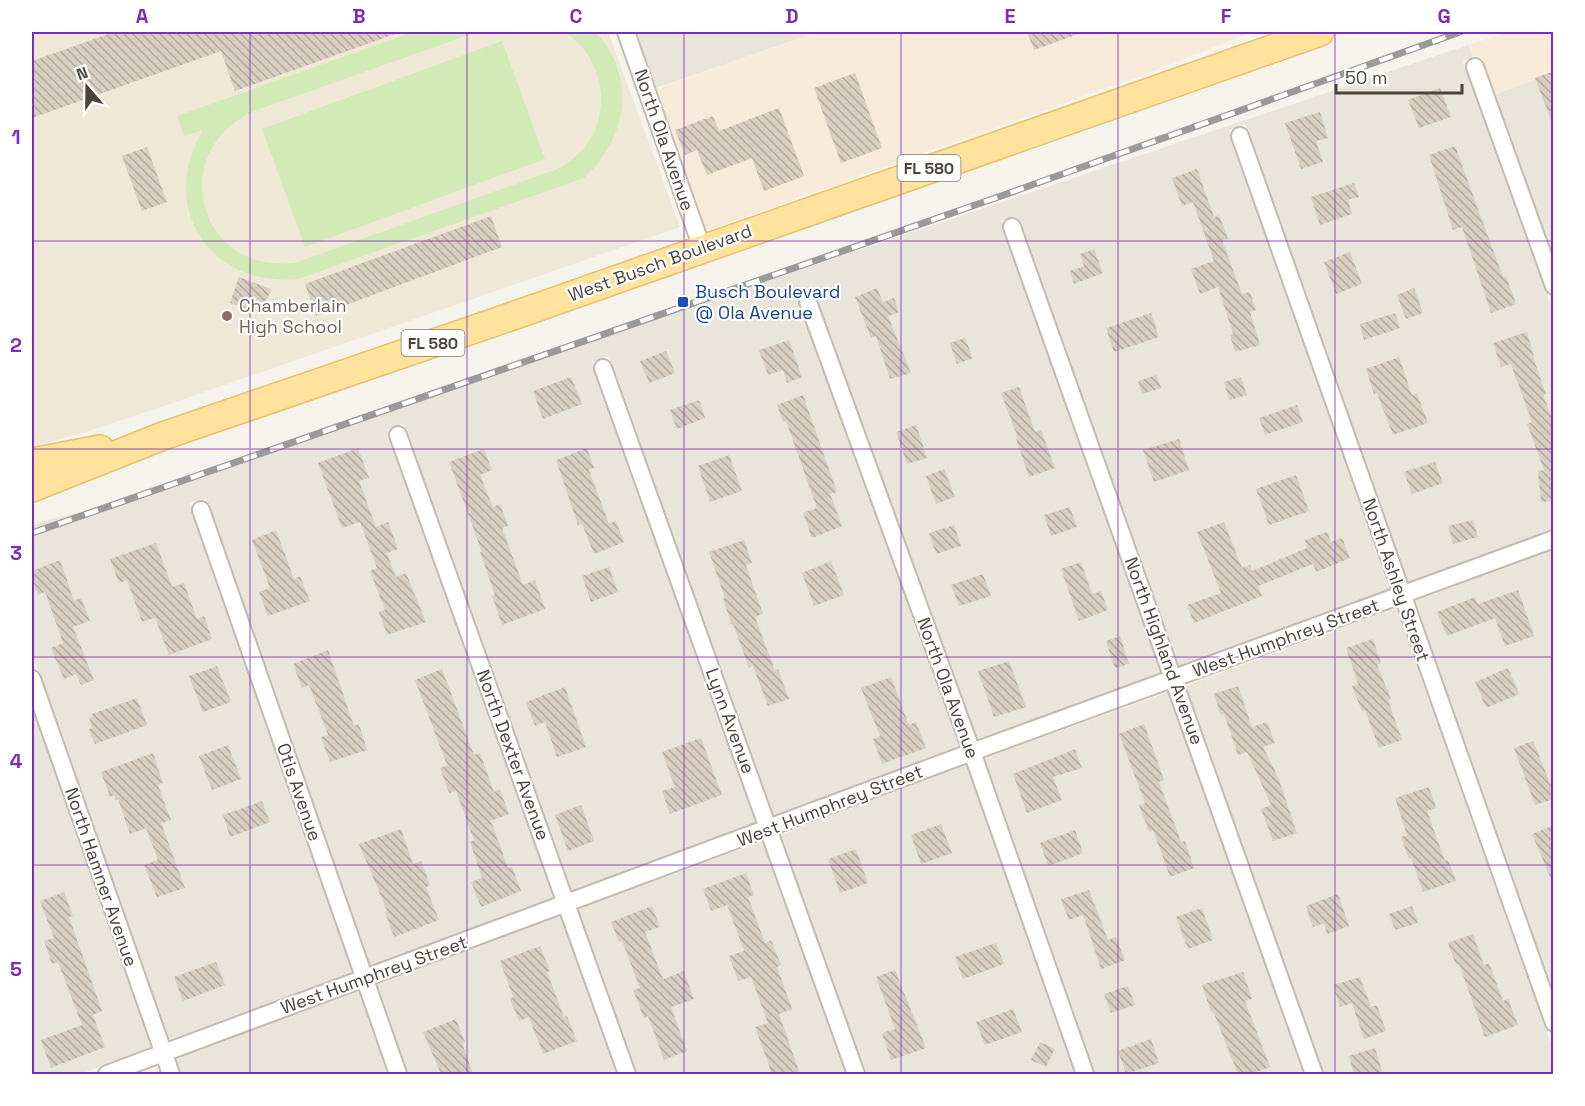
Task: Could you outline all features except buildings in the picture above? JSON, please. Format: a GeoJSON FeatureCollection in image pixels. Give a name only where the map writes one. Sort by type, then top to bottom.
{"type":"FeatureCollection","features":[{"type":"Feature","properties":{"kind":"main road","name":"West Busch Boulevard"},"geometry":{"type":"LineString","coordinates":[[1156,89],[1279,32]]}},
{"type":"Feature","properties":{"kind":"main road","name":"West Busch Boulevard"},"geometry":{"type":"LineString","coordinates":[[32,488],[163,436],[507,318],[1320,32]]}},
{"type":"Feature","properties":{"kind":"main road","name":"West Busch Boulevard"},"geometry":{"type":"LineString","coordinates":[[32,462],[163,436]]}},
{"type":"Feature","properties":{"kind":"street","name":"North Ola Avenue"},"geometry":{"type":"LineString","coordinates":[[626,32],[702,248]]}},
{"type":"Feature","properties":{"kind":"street"},"geometry":{"type":"LineString","coordinates":[[1475,66],[1554,286]]}},
{"type":"Feature","properties":{"kind":"street","name":"North Ashley Street"},"geometry":{"type":"LineString","coordinates":[[1240,136],[1554,1023]]}},
{"type":"Feature","properties":{"kind":"street","name":"North Highland Avenue"},"geometry":{"type":"LineString","coordinates":[[1012,228],[1314,1074]]}},
{"type":"Feature","properties":{"kind":"street","name":"North Ola Avenue"},"geometry":{"type":"LineString","coordinates":[[808,302],[972,752],[1085,1074]]}},
{"type":"Feature","properties":{"kind":"street","name":"Lynn Avenue"},"geometry":{"type":"LineString","coordinates":[[603,368],[856,1074]]}},
{"type":"Feature","properties":{"kind":"street","name":"North Dexter Avenue"},"geometry":{"type":"LineString","coordinates":[[398,435],[627,1074]]}},
{"type":"Feature","properties":{"kind":"street","name":"Otis Avenue"},"geometry":{"type":"LineString","coordinates":[[201,510],[398,1074]]}},
{"type":"Feature","properties":{"kind":"street","name":"West Humphrey Street"},"geometry":{"type":"LineString","coordinates":[[107,1074],[972,752],[1554,540]]}},
{"type":"Feature","properties":{"kind":"street","name":"North Hamner Avenue"},"geometry":{"type":"LineString","coordinates":[[32,679],[171,1074]]}},
{"type":"Feature","properties":{"kind":"shaded area","name":"Chamberlain High School"},"geometry":{"type":"Polygon","coordinates":[[[32,32],[608,32],[680,227],[164,406],[80,434],[32,447],[32,32]]]}},
{"type":"Feature","properties":{"kind":"shaded area"},"geometry":{"type":"Polygon","coordinates":[[[636,32],[818,32],[656,88],[636,32]]]}},
{"type":"Feature","properties":{"kind":"shaded area"},"geometry":{"type":"Polygon","coordinates":[[[818,32],[1252,32],[1154,71],[706,231],[656,89],[818,32]]]}},
{"type":"Feature","properties":{"kind":"shaded area"},"geometry":{"type":"Polygon","coordinates":[[[1509,32],[1553,32],[1553,72],[1494,95],[1480,55],[1473,57],[1468,45],[1509,32]]]}},
{"type":"Feature","properties":{"kind":"shaded area"},"geometry":{"type":"Polygon","coordinates":[[[1468,45],[1473,57],[1463,61],[1553,311],[1553,529],[1406,583],[1245,124],[1229,130],[1389,589],[1179,668],[1017,216],[1001,221],[1163,673],[977,740],[813,291],[797,296],[960,746],[774,817],[608,356],[592,362],[758,823],[572,891],[403,424],[387,429],[555,897],[369,967],[206,498],[189,503],[353,973],[168,1040],[32,653],[32,524],[81,512],[1468,45]]]}},
{"type":"Feature","properties":{"kind":"shaded area"},"geometry":{"type":"Polygon","coordinates":[[[1553,72],[1553,260],[1494,95],[1553,72]]]}},
{"type":"Feature","properties":{"kind":"shaded area"},"geometry":{"type":"Polygon","coordinates":[[[1553,550],[1553,998],[1412,602],[1553,550]]]}},
{"type":"Feature","properties":{"kind":"shaded area"},"geometry":{"type":"Polygon","coordinates":[[[1396,608],[1553,1049],[1553,1074],[1323,1074],[1186,686],[1396,608]]]}},
{"type":"Feature","properties":{"kind":"shaded area"},"geometry":{"type":"Polygon","coordinates":[[[1169,692],[1304,1074],[1094,1074],[984,758],[1169,692]]]}},
{"type":"Feature","properties":{"kind":"shaded area"},"geometry":{"type":"Polygon","coordinates":[[[32,706],[152,1047],[80,1074],[32,1074],[32,706]]]}},
{"type":"Feature","properties":{"kind":"shaded area"},"geometry":{"type":"Polygon","coordinates":[[[967,764],[1076,1074],[865,1074],[781,835],[967,764]]]}},
{"type":"Feature","properties":{"kind":"shaded area"},"geometry":{"type":"Polygon","coordinates":[[[764,841],[847,1074],[637,1074],[578,909],[764,841]]]}},
{"type":"Feature","properties":{"kind":"shaded area"},"geometry":{"type":"Polygon","coordinates":[[[562,915],[618,1074],[407,1074],[376,985],[562,915]]]}},
{"type":"Feature","properties":{"kind":"shaded area"},"geometry":{"type":"Polygon","coordinates":[[[360,991],[389,1074],[180,1074],[174,1059],[360,991]]]}},
{"type":"Feature","properties":{"kind":"green space"},"geometry":{"type":"Polygon","coordinates":[[[413,32],[477,32],[254,111],[226,130],[209,153],[202,180],[205,206],[216,231],[235,250],[262,262],[295,263],[560,168],[588,143],[600,113],[601,98],[599,82],[587,53],[563,32],[596,32],[618,68],[622,87],[622,107],[618,126],[610,145],[599,162],[584,178],[298,279],[267,278],[240,270],[217,256],[200,236],[190,213],[186,187],[190,159],[203,130],[184,136],[177,116],[413,32]]]}},
{"type":"Feature","properties":{"kind":"green space"},"geometry":{"type":"Polygon","coordinates":[[[502,41],[545,159],[305,247],[262,129],[502,41]]]}},
{"type":"Feature","properties":{"kind":"railway"},"geometry":{"type":"LineString","coordinates":[[32,533],[1001,196],[1460,32]]}},
{"type":"Feature","properties":{"kind":"place","name":"Busch Boulevard @ Ola Avenue"},"geometry":{"type":"Point","coordinates":[683,302]}},
{"type":"Feature","properties":{"kind":"place","name":"Chamberlain High School"},"geometry":{"type":"Point","coordinates":[227,316]}}]}
